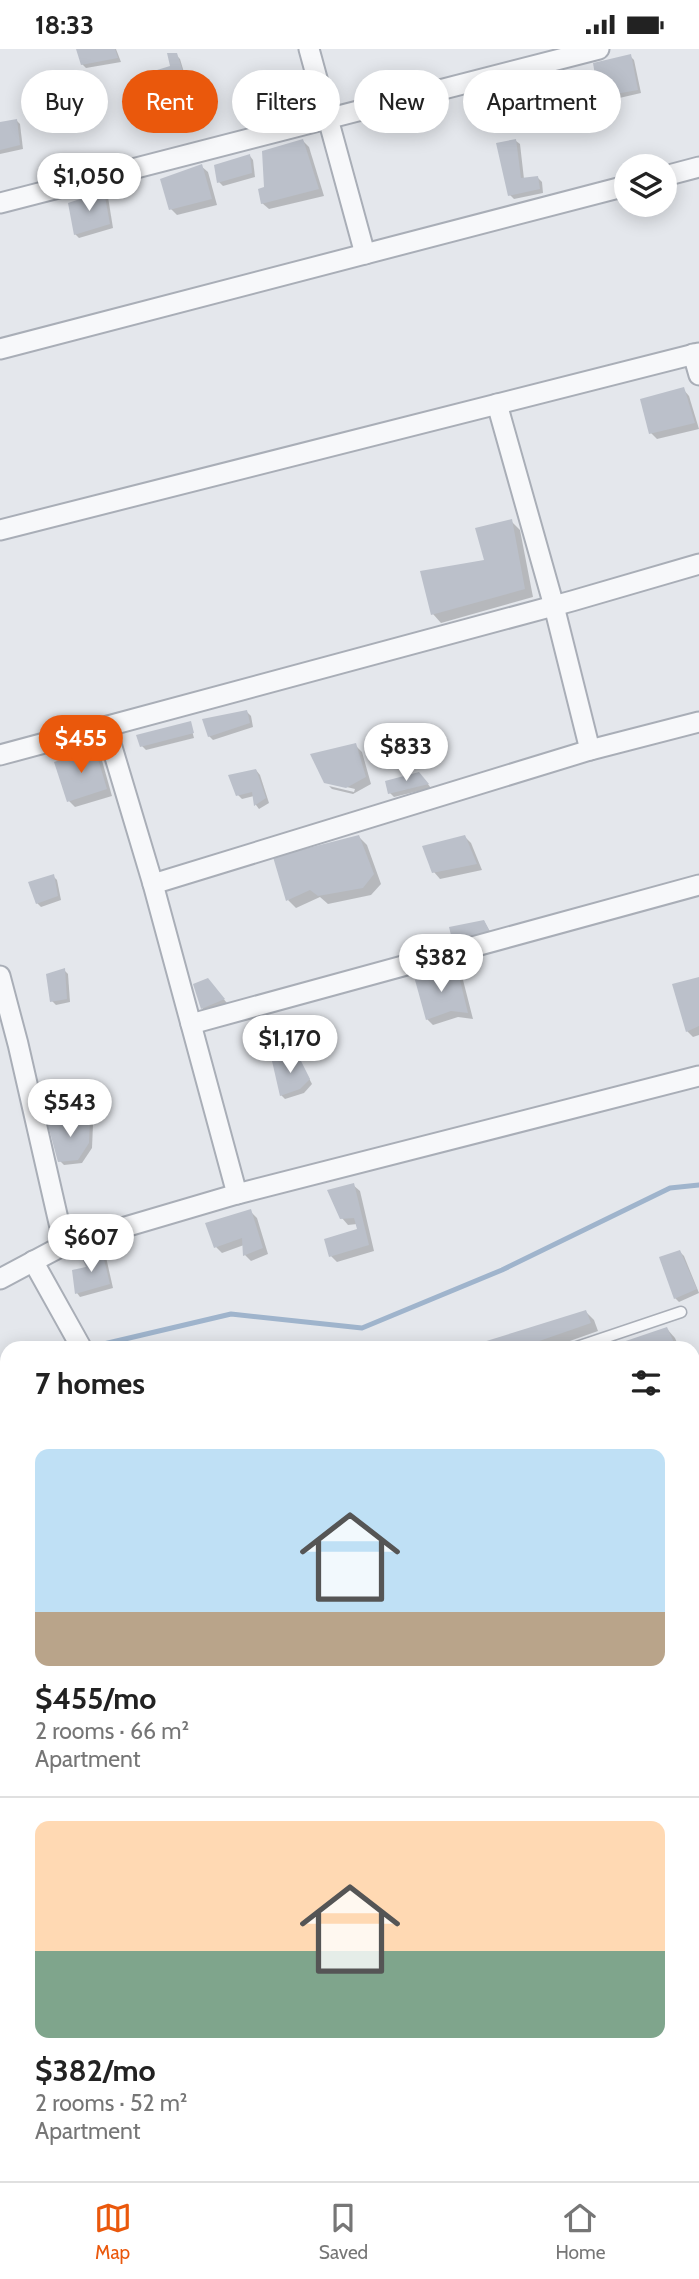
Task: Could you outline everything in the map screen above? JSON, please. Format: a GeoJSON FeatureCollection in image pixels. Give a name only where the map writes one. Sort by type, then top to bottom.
{"type":"FeatureCollection","features":[{"type":"Feature","properties":{"kind":"street"},"geometry":{"type":"LineString","coordinates":[[309,49],[315,70]]}},
{"type":"Feature","properties":{"kind":"street"},"geometry":{"type":"LineString","coordinates":[[340,116],[599,49]]}},
{"type":"Feature","properties":{"kind":"street"},"geometry":{"type":"LineString","coordinates":[[0,203],[273,133]]}},
{"type":"Feature","properties":{"kind":"street"},"geometry":{"type":"LineString","coordinates":[[332,133],[365,254]]}},
{"type":"Feature","properties":{"kind":"street"},"geometry":{"type":"LineString","coordinates":[[677,173],[699,167]]}},
{"type":"Feature","properties":{"kind":"street"},"geometry":{"type":"LineString","coordinates":[[0,349],[614,189]]}},
{"type":"Feature","properties":{"kind":"street"},"geometry":{"type":"LineString","coordinates":[[0,530],[696,354],[699,375]]}},
{"type":"Feature","properties":{"kind":"street"},"geometry":{"type":"LineString","coordinates":[[497,404],[554,606],[590,750]]}},
{"type":"Feature","properties":{"kind":"street"},"geometry":{"type":"LineString","coordinates":[[0,755],[699,565]]}},
{"type":"Feature","properties":{"kind":"street"},"geometry":{"type":"LineString","coordinates":[[153,884],[590,750],[699,722]]}},
{"type":"Feature","properties":{"kind":"street"},"geometry":{"type":"LineString","coordinates":[[106,727],[153,884],[237,1193]]}},
{"type":"Feature","properties":{"kind":"street"},"geometry":{"type":"LineString","coordinates":[[191,1024],[699,885]]}},
{"type":"Feature","properties":{"kind":"street"},"geometry":{"type":"LineString","coordinates":[[0,976],[9,1046],[64,1245]]}},
{"type":"Feature","properties":{"kind":"street"},"geometry":{"type":"LineString","coordinates":[[0,1279],[64,1245],[237,1193],[699,1076]]}},
{"type":"Feature","properties":{"kind":"street"},"geometry":{"type":"LineString","coordinates":[[33,1261],[78,1341]]}},
{"type":"Feature","properties":{"kind":"lane"},"geometry":{"type":"LineString","coordinates":[[595,1341],[681,1313]]}},
{"type":"Feature","properties":{"kind":"building"},"geometry":{"type":"Polygon","coordinates":[[[76,49],[115,49],[118,58],[81,65],[76,49]]]}},
{"type":"Feature","properties":{"kind":"building"},"geometry":{"type":"Polygon","coordinates":[[[167,53],[177,53],[182,70],[157,70],[170,66],[167,53]]]}},
{"type":"Feature","properties":{"kind":"building"},"geometry":{"type":"Polygon","coordinates":[[[631,54],[638,90],[621,93],[621,70],[594,70],[593,63],[631,54]]]}},
{"type":"Feature","properties":{"kind":"building"},"geometry":{"type":"Polygon","coordinates":[[[17,119],[20,145],[0,150],[0,122],[17,119]]]}},
{"type":"Feature","properties":{"kind":"building"},"geometry":{"type":"Polygon","coordinates":[[[303,139],[319,189],[261,204],[258,189],[264,187],[262,151],[303,139]]]}},
{"type":"Feature","properties":{"kind":"building"},"geometry":{"type":"Polygon","coordinates":[[[516,139],[521,178],[538,176],[540,189],[508,196],[496,143],[516,139]]]}},
{"type":"Feature","properties":{"kind":"building"},"geometry":{"type":"Polygon","coordinates":[[[250,154],[252,173],[217,183],[214,165],[250,154]]]}},
{"type":"Feature","properties":{"kind":"building"},"geometry":{"type":"Polygon","coordinates":[[[202,164],[212,199],[169,210],[160,179],[202,164]]]}},
{"type":"Feature","properties":{"kind":"building"},"geometry":{"type":"Polygon","coordinates":[[[104,191],[110,224],[74,235],[68,203],[104,191]]]}},
{"type":"Feature","properties":{"kind":"building"},"geometry":{"type":"Polygon","coordinates":[[[684,387],[695,423],[649,434],[640,399],[684,387]]]}},
{"type":"Feature","properties":{"kind":"building"},"geometry":{"type":"Polygon","coordinates":[[[512,519],[525,589],[431,615],[420,571],[484,560],[475,528],[512,519]]]}},
{"type":"Feature","properties":{"kind":"building"},"geometry":{"type":"Polygon","coordinates":[[[247,710],[250,723],[208,737],[202,719],[247,710]]]}},
{"type":"Feature","properties":{"kind":"building"},"geometry":{"type":"Polygon","coordinates":[[[191,721],[194,733],[140,747],[136,735],[191,721]]]}},
{"type":"Feature","properties":{"kind":"building"},"geometry":{"type":"Polygon","coordinates":[[[356,743],[366,777],[346,788],[324,783],[310,754],[356,743]]]}},
{"type":"Feature","properties":{"kind":"building"},"geometry":{"type":"Polygon","coordinates":[[[95,749],[107,789],[67,802],[54,762],[95,749]]]}},
{"type":"Feature","properties":{"kind":"building"},"geometry":{"type":"Polygon","coordinates":[[[256,769],[266,798],[254,806],[252,792],[236,796],[228,775],[256,769]]]}},
{"type":"Feature","properties":{"kind":"building"},"geometry":{"type":"Polygon","coordinates":[[[419,772],[429,784],[388,794],[385,781],[419,772]]]}},
{"type":"Feature","properties":{"kind":"building"},"geometry":{"type":"Polygon","coordinates":[[[359,835],[374,874],[363,888],[318,896],[310,890],[286,901],[273,857],[359,835]]]}},
{"type":"Feature","properties":{"kind":"building"},"geometry":{"type":"Polygon","coordinates":[[[465,835],[477,864],[432,873],[422,846],[465,835]]]}},
{"type":"Feature","properties":{"kind":"building"},"geometry":{"type":"Polygon","coordinates":[[[54,874],[58,896],[36,904],[28,882],[54,874]]]}},
{"type":"Feature","properties":{"kind":"building"},"geometry":{"type":"Polygon","coordinates":[[[484,920],[490,932],[452,939],[449,927],[484,920]]]}},
{"type":"Feature","properties":{"kind":"building"},"geometry":{"type":"Polygon","coordinates":[[[65,968],[67,999],[50,1002],[46,974],[65,968]]]}},
{"type":"Feature","properties":{"kind":"building"},"geometry":{"type":"Polygon","coordinates":[[[457,968],[468,1013],[451,1011],[426,1020],[415,980],[457,968]]]}},
{"type":"Feature","properties":{"kind":"building"},"geometry":{"type":"Polygon","coordinates":[[[699,977],[699,1026],[686,1032],[672,984],[699,977]]]}},
{"type":"Feature","properties":{"kind":"building"},"geometry":{"type":"Polygon","coordinates":[[[208,978],[225,999],[201,1009],[193,984],[208,978]]]}},
{"type":"Feature","properties":{"kind":"building"},"geometry":{"type":"Polygon","coordinates":[[[298,1055],[310,1079],[300,1089],[280,1096],[272,1061],[298,1055]]]}},
{"type":"Feature","properties":{"kind":"building"},"geometry":{"type":"Polygon","coordinates":[[[90,1119],[89,1143],[78,1160],[58,1162],[48,1125],[90,1119]]]}},
{"type":"Feature","properties":{"kind":"building"},"geometry":{"type":"Polygon","coordinates":[[[354,1183],[369,1245],[329,1257],[324,1239],[357,1229],[354,1218],[340,1219],[327,1190],[354,1183]]]}},
{"type":"Feature","properties":{"kind":"building"},"geometry":{"type":"Polygon","coordinates":[[[251,1209],[263,1248],[243,1256],[242,1238],[214,1248],[205,1223],[251,1209]]]}},
{"type":"Feature","properties":{"kind":"building"},"geometry":{"type":"Polygon","coordinates":[[[680,1250],[697,1289],[674,1299],[659,1257],[680,1250]]]}},
{"type":"Feature","properties":{"kind":"building"},"geometry":{"type":"Polygon","coordinates":[[[102,1251],[110,1284],[75,1294],[72,1270],[86,1267],[81,1256],[102,1251]]]}},
{"type":"Feature","properties":{"kind":"building"},"geometry":{"type":"Polygon","coordinates":[[[586,1310],[591,1323],[539,1341],[486,1341],[586,1310]]]}},
{"type":"Feature","properties":{"kind":"building"},"geometry":{"type":"Polygon","coordinates":[[[667,1327],[673,1341],[626,1341],[667,1327]]]}},
{"type":"Feature","properties":{"kind":"waterway"},"geometry":{"type":"LineString","coordinates":[[116,1341],[231,1314],[362,1328],[502,1270],[670,1188],[699,1185]]}}]}
